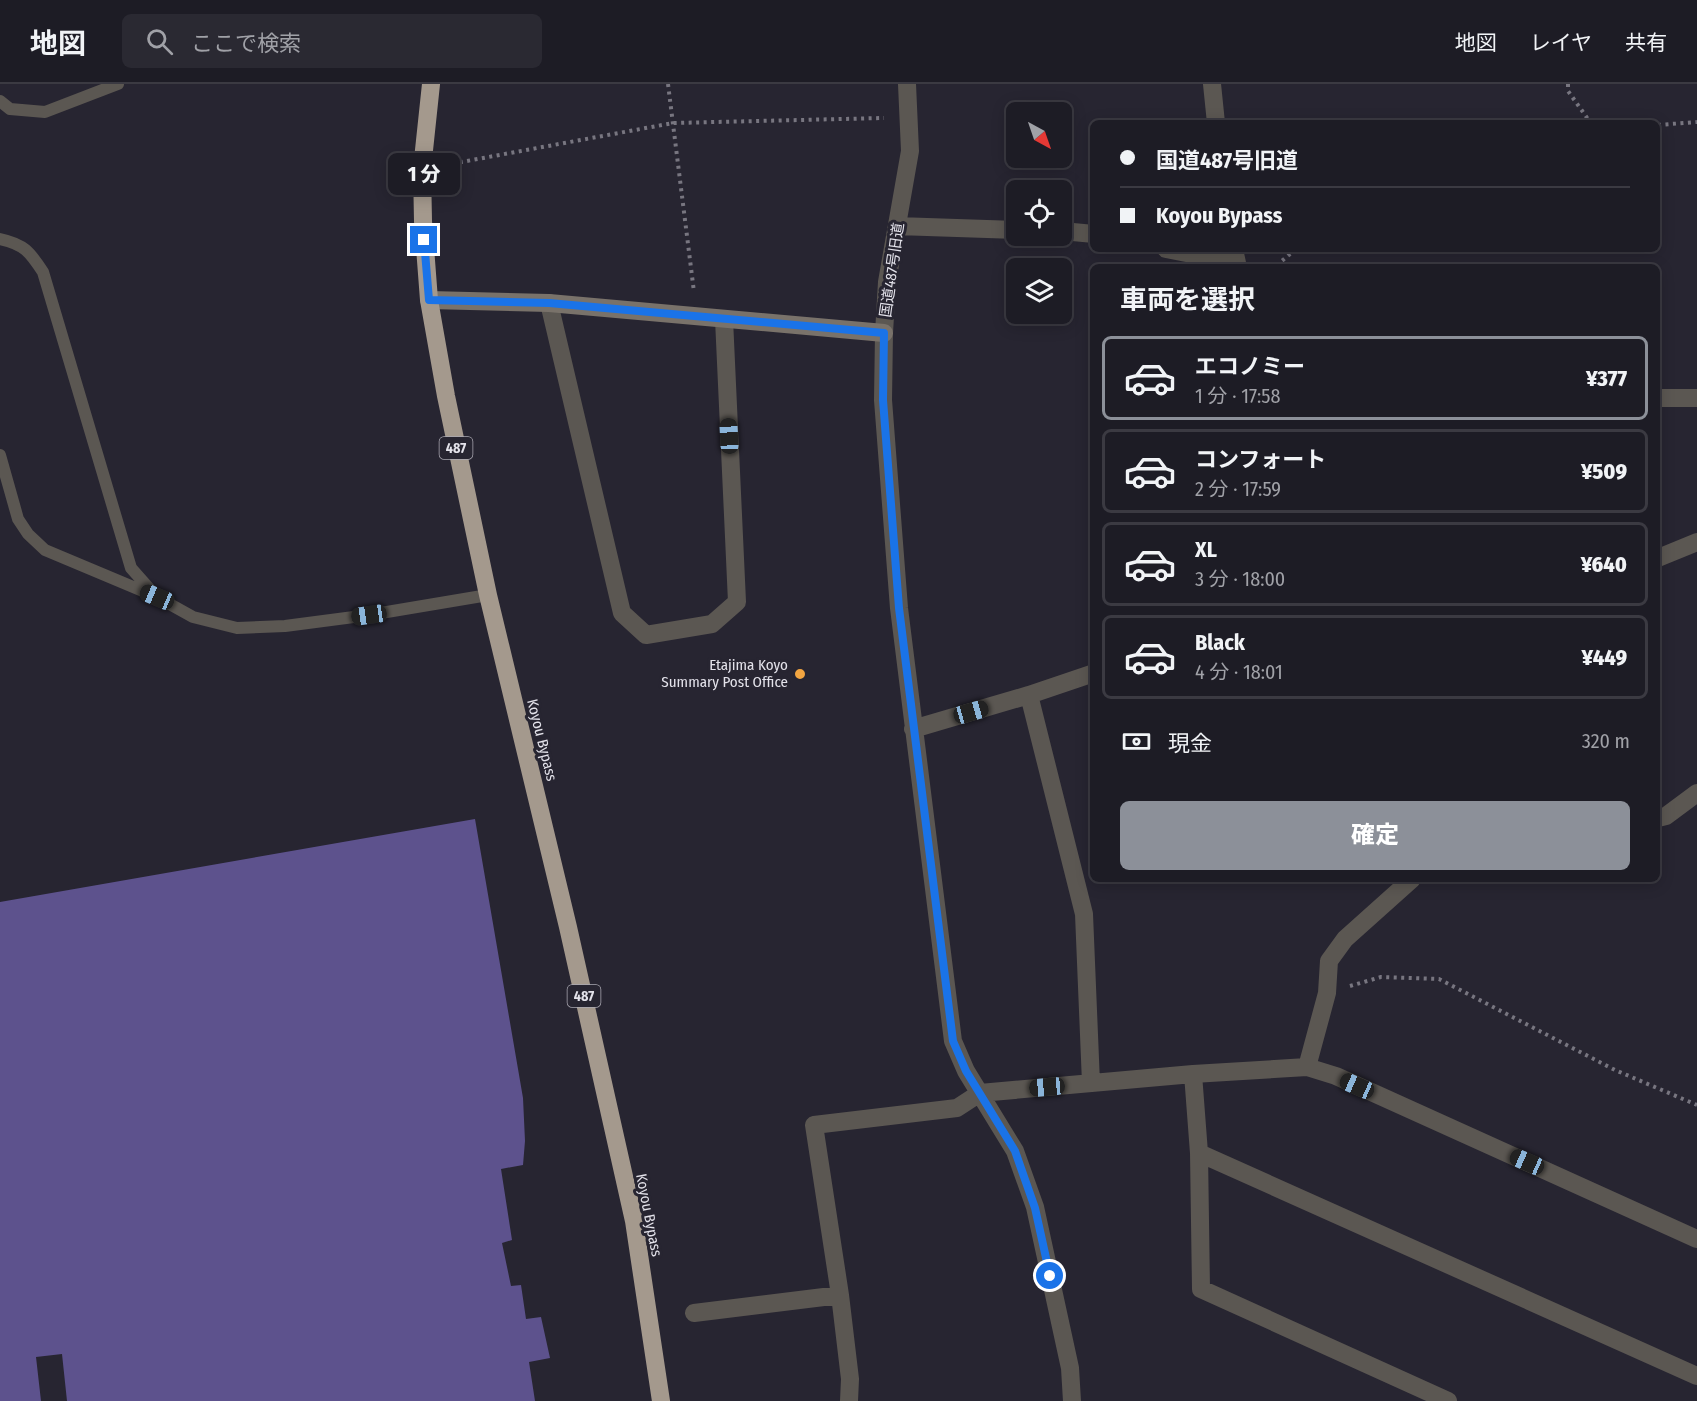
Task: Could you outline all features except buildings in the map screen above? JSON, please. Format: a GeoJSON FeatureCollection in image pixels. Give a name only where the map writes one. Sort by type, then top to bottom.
{"type":"FeatureCollection","features":[{"type":"Feature","properties":{"kind":"highway","name":"Koyou Bypass"},"geometry":{"type":"LineString","coordinates":[[431,84],[422,169],[429,300],[446,396],[488,595],[568,927],[631,1210],[662,1401]]}},
{"type":"Feature","properties":{"kind":"street","name":"国道487号旧道"},"geometry":{"type":"LineString","coordinates":[[907,84],[910,151],[887,282],[883,400],[899,608],[913,729],[953,1041],[966,1071],[1015,1151],[1035,1208],[1070,1368],[1071,1401]]}},
{"type":"Feature","properties":{"kind":"street"},"geometry":{"type":"LineString","coordinates":[[1212,84],[1216,120]]}},
{"type":"Feature","properties":{"kind":"street"},"geometry":{"type":"LineString","coordinates":[[897,226],[1006,230]]}},
{"type":"Feature","properties":{"kind":"street"},"geometry":{"type":"LineString","coordinates":[[1072,232],[1090,234]]}},
{"type":"Feature","properties":{"kind":"street"},"geometry":{"type":"LineString","coordinates":[[1181,252],[1236,263],[1234,252]]}},
{"type":"Feature","properties":{"kind":"street"},"geometry":{"type":"LineString","coordinates":[[429,300],[549,303],[884,333]]}},
{"type":"Feature","properties":{"kind":"street"},"geometry":{"type":"LineString","coordinates":[[549,303],[622,613],[646,635],[712,624],[736,602],[724,319]]}},
{"type":"Feature","properties":{"kind":"street"},"geometry":{"type":"LineString","coordinates":[[1660,398],[1697,398]]}},
{"type":"Feature","properties":{"kind":"street"},"geometry":{"type":"LineString","coordinates":[[1660,557],[1697,543]]}},
{"type":"Feature","properties":{"kind":"street"},"geometry":{"type":"LineString","coordinates":[[913,729],[1090,674]]}},
{"type":"Feature","properties":{"kind":"street"},"geometry":{"type":"LineString","coordinates":[[1029,695],[1084,914],[1091,1083]]}},
{"type":"Feature","properties":{"kind":"street"},"geometry":{"type":"LineString","coordinates":[[1660,818],[1666,816],[1697,793]]}},
{"type":"Feature","properties":{"kind":"street"},"geometry":{"type":"LineString","coordinates":[[1307,1067],[1327,993],[1329,961],[1345,939],[1410,882]]}},
{"type":"Feature","properties":{"kind":"street"},"geometry":{"type":"LineString","coordinates":[[849,1401],[850,1379],[840,1295],[814,1125],[957,1108],[980,1093],[1193,1074],[1307,1067],[1336,1076],[1697,1239]]}},
{"type":"Feature","properties":{"kind":"street"},"geometry":{"type":"LineString","coordinates":[[1193,1074],[1199,1153],[1201,1289],[1448,1401]]}},
{"type":"Feature","properties":{"kind":"street"},"geometry":{"type":"LineString","coordinates":[[1199,1153],[1697,1376]]}},
{"type":"Feature","properties":{"kind":"street"},"geometry":{"type":"LineString","coordinates":[[694,1313],[840,1295]]}},
{"type":"Feature","properties":{"kind":"lane"},"geometry":{"type":"LineString","coordinates":[[0,101],[10,109],[45,112],[118,84]]}},
{"type":"Feature","properties":{"kind":"lane"},"geometry":{"type":"LineString","coordinates":[[0,239],[16,243],[31,253],[42,272],[131,568],[157,597]]}},
{"type":"Feature","properties":{"kind":"lane"},"geometry":{"type":"LineString","coordinates":[[0,455],[18,519],[28,534],[45,550],[157,597],[193,617],[237,628],[285,626],[488,595]]}},
{"type":"Feature","properties":{"kind":"path"},"geometry":{"type":"LineString","coordinates":[[668,84],[698,316]]}},
{"type":"Feature","properties":{"kind":"path"},"geometry":{"type":"LineString","coordinates":[[1568,84],[1568,91],[1589,120]]}},
{"type":"Feature","properties":{"kind":"path"},"geometry":{"type":"LineString","coordinates":[[422,169],[673,123],[909,117]]}},
{"type":"Feature","properties":{"kind":"path"},"geometry":{"type":"LineString","coordinates":[[1660,125],[1697,122]]}},
{"type":"Feature","properties":{"kind":"path"},"geometry":{"type":"LineString","coordinates":[[1278,264],[1292,252]]}},
{"type":"Feature","properties":{"kind":"path"},"geometry":{"type":"LineString","coordinates":[[1327,993],[1381,977],[1439,979],[1615,1070],[1697,1105]]}},
{"type":"Feature","properties":{"kind":"shaded area"},"geometry":{"type":"Polygon","coordinates":[[[475,819],[523,1098],[525,1141],[523,1165],[501,1169],[512,1240],[502,1243],[511,1286],[521,1285],[526,1319],[541,1317],[550,1358],[529,1362],[535,1401],[67,1401],[62,1354],[36,1357],[41,1401],[0,1401],[0,902],[475,819]]]}},
{"type":"Feature","properties":{"kind":"place","name":"Etajima Koyo Summary Post Office"},"geometry":{"type":"Point","coordinates":[800,674]}},
{"type":"Feature","properties":{"kind":"route"},"geometry":{"type":"LineString","coordinates":[[424,240],[429,300],[549,303],[884,333],[883,400],[899,608],[953,1041],[966,1071],[1015,1151],[1035,1208],[1050,1276]]}}]}
